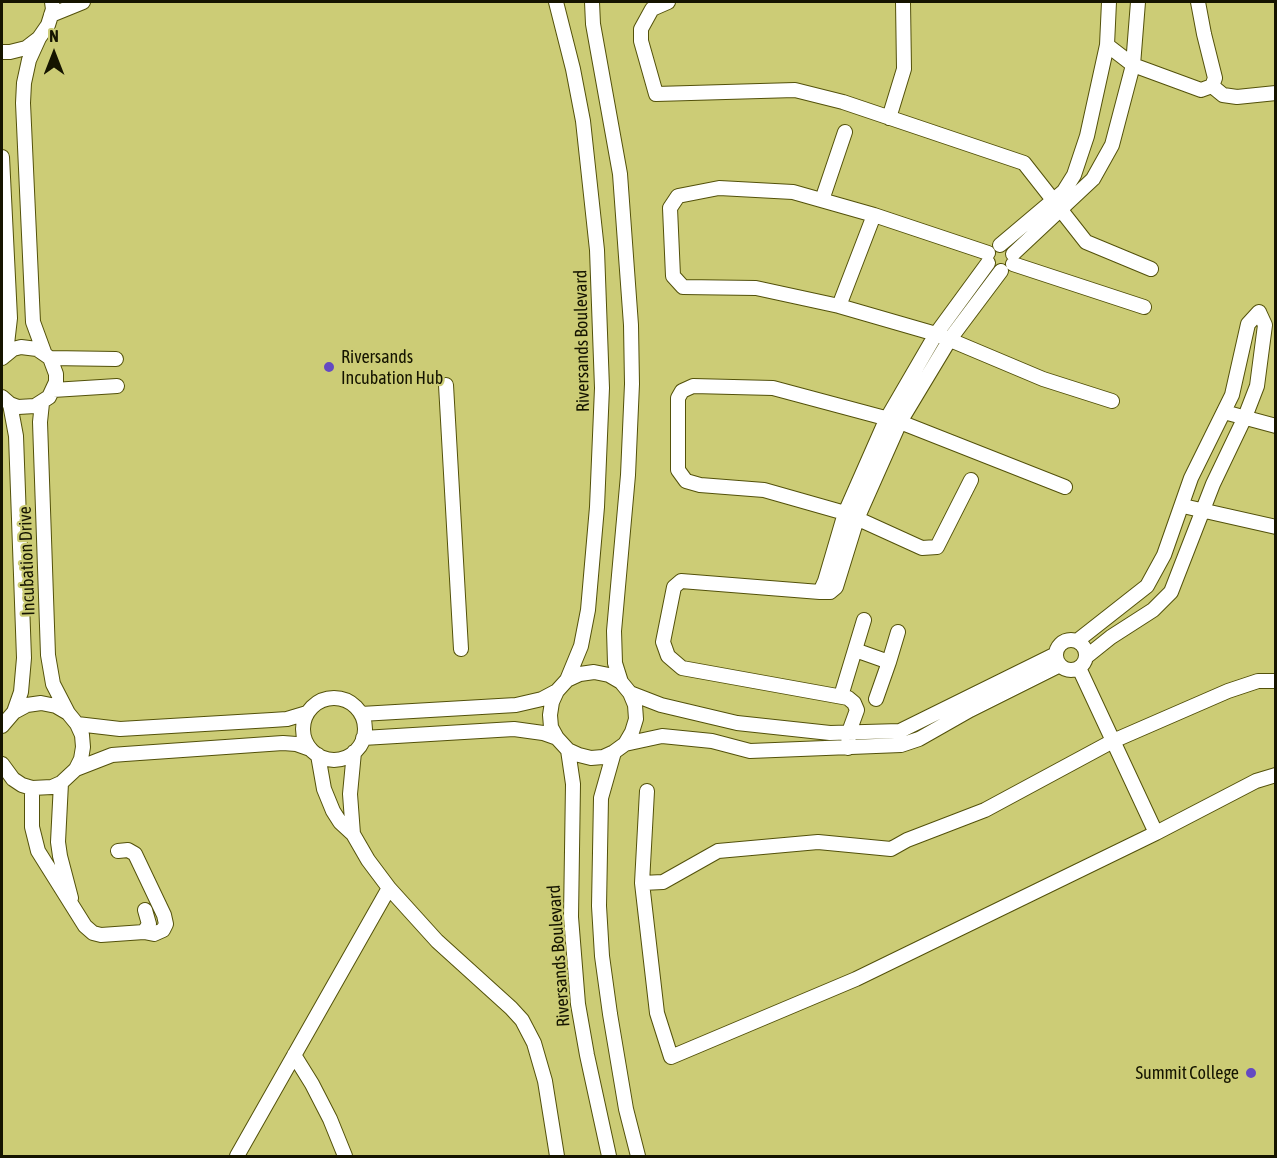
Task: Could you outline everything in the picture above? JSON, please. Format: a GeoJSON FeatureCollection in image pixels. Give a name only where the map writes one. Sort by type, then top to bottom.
{"type":"FeatureCollection","features":[{"type":"Feature","properties":{"kind":"street"},"geometry":{"type":"LineString","coordinates":[[4,400],[27,408],[42,403],[53,390],[56,374],[36,335],[33,322],[24,83],[29,60],[48,25],[52,8],[83,2]]}},
{"type":"Feature","properties":{"kind":"street","name":"Riversands Boulevard"},"geometry":{"type":"LineString","coordinates":[[556,2],[583,121],[597,250],[602,388],[597,507],[588,610],[581,646],[567,680]]}},
{"type":"Feature","properties":{"kind":"street"},"geometry":{"type":"LineString","coordinates":[[592,2],[593,24],[620,174],[631,325],[632,384],[628,475],[614,640],[615,663],[635,705],[636,719],[632,732],[619,748],[601,798],[599,906],[609,1014],[626,1108],[638,1156]]}},
{"type":"Feature","properties":{"kind":"street"},"geometry":{"type":"LineString","coordinates":[[668,2],[652,9],[641,29],[641,41],[656,94],[795,90],[843,102],[1024,163],[1086,242],[1151,269]]}},
{"type":"Feature","properties":{"kind":"street"},"geometry":{"type":"LineString","coordinates":[[889,118],[904,69],[903,2]]}},
{"type":"Feature","properties":{"kind":"street"},"geometry":{"type":"LineString","coordinates":[[893,421],[950,339],[1057,206],[1074,175],[1087,136],[1107,45],[1109,2]]}},
{"type":"Feature","properties":{"kind":"street"},"geometry":{"type":"LineString","coordinates":[[849,748],[849,732],[857,710],[848,698],[682,668],[668,656],[663,642],[674,587],[681,581],[820,592],[893,421],[936,334],[988,258],[992,248],[1000,245],[1093,179],[1112,145],[1133,65],[1138,2]]}},
{"type":"Feature","properties":{"kind":"street"},"geometry":{"type":"LineString","coordinates":[[1107,45],[1133,65],[1201,90],[1212,86],[1215,78],[1198,2]]}},
{"type":"Feature","properties":{"kind":"street"},"geometry":{"type":"LineString","coordinates":[[2,52],[26,48],[39,38]]}},
{"type":"Feature","properties":{"kind":"street"},"geometry":{"type":"LineString","coordinates":[[1212,86],[1223,95],[1238,97],[1275,93]]}},
{"type":"Feature","properties":{"kind":"street"},"geometry":{"type":"LineString","coordinates":[[822,200],[845,132]]}},
{"type":"Feature","properties":{"kind":"street"},"geometry":{"type":"LineString","coordinates":[[1087,136],[1112,145]]}},
{"type":"Feature","properties":{"kind":"street"},"geometry":{"type":"LineString","coordinates":[[2,157],[10,318],[4,356]]}},
{"type":"Feature","properties":{"kind":"street"},"geometry":{"type":"LineString","coordinates":[[1112,401],[1043,379],[936,334],[839,306],[756,288],[683,287],[673,276],[670,208],[678,196],[719,189],[793,192],[874,215],[988,258],[996,270],[1009,263],[1144,307]]}},
{"type":"Feature","properties":{"kind":"street"},"geometry":{"type":"LineString","coordinates":[[839,306],[874,215]]}},
{"type":"Feature","properties":{"kind":"street"},"geometry":{"type":"LineString","coordinates":[[1000,245],[1010,249],[1009,263]]}},
{"type":"Feature","properties":{"kind":"street"},"geometry":{"type":"LineString","coordinates":[[1258,312],[1275,318]]}},
{"type":"Feature","properties":{"kind":"street"},"geometry":{"type":"LineString","coordinates":[[1058,660],[1060,645],[1063,642],[1077,641],[1147,586],[1164,555],[1191,478],[1232,395],[1248,324],[1258,312]]}},
{"type":"Feature","properties":{"kind":"street"},"geometry":{"type":"LineString","coordinates":[[1058,660],[1070,670],[1111,637],[1153,610],[1172,592],[1213,484],[1257,387],[1265,326],[1258,312]]}},
{"type":"Feature","properties":{"kind":"street"},"geometry":{"type":"LineString","coordinates":[[4,356],[13,349],[29,347],[47,356],[116,359]]}},
{"type":"Feature","properties":{"kind":"street"},"geometry":{"type":"LineString","coordinates":[[446,385],[461,649]]}},
{"type":"Feature","properties":{"kind":"street"},"geometry":{"type":"LineString","coordinates":[[53,390],[117,386]]}},
{"type":"Feature","properties":{"kind":"street"},"geometry":{"type":"LineString","coordinates":[[971,480],[937,547],[922,548],[851,516],[764,490],[700,485],[686,481],[678,470],[678,398],[682,391],[693,387],[773,388],[893,421],[1065,487]]}},
{"type":"Feature","properties":{"kind":"street","name":"Incubation Drive"},"geometry":{"type":"LineString","coordinates":[[4,400],[16,436],[24,658],[21,692],[14,712]]}},
{"type":"Feature","properties":{"kind":"street","name":"Incubation Drive"},"geometry":{"type":"LineString","coordinates":[[42,403],[40,439],[48,655],[53,684],[82,735],[81,759],[76,770]]}},
{"type":"Feature","properties":{"kind":"street"},"geometry":{"type":"LineString","coordinates":[[1224,412],[1275,426]]}},
{"type":"Feature","properties":{"kind":"street"},"geometry":{"type":"LineString","coordinates":[[1183,506],[1275,527]]}},
{"type":"Feature","properties":{"kind":"street"},"geometry":{"type":"LineString","coordinates":[[841,696],[864,620]]}},
{"type":"Feature","properties":{"kind":"street"},"geometry":{"type":"LineString","coordinates":[[876,699],[898,632]]}},
{"type":"Feature","properties":{"kind":"street"},"geometry":{"type":"LineString","coordinates":[[1077,641],[1084,648],[1082,662],[1113,741],[1156,833]]}},
{"type":"Feature","properties":{"kind":"street"},"geometry":{"type":"LineString","coordinates":[[855,650],[889,662]]}},
{"type":"Feature","properties":{"kind":"street"},"geometry":{"type":"LineString","coordinates":[[1058,660],[919,740],[901,746],[750,751],[712,741],[662,736],[619,748],[603,757],[591,758],[568,750],[551,727],[552,702],[557,691],[567,680],[580,674],[594,672],[609,675],[625,687],[661,705],[737,723],[830,733],[900,731],[1058,660]]}},
{"type":"Feature","properties":{"kind":"street"},"geometry":{"type":"LineString","coordinates":[[642,883],[663,882],[718,851],[819,842],[891,849],[907,840],[984,810],[1113,741],[1228,691],[1258,681],[1275,681]]}},
{"type":"Feature","properties":{"kind":"street"},"geometry":{"type":"LineString","coordinates":[[361,714],[516,705],[542,699],[557,691]]}},
{"type":"Feature","properties":{"kind":"street"},"geometry":{"type":"LineString","coordinates":[[353,834],[350,794],[354,752],[363,738],[364,724],[361,714],[354,706],[345,700],[334,698],[315,705],[308,713],[303,731],[314,752],[327,801],[340,822],[353,834],[388,888],[436,941],[522,1020],[534,1043],[545,1081],[557,1156]]}},
{"type":"Feature","properties":{"kind":"street"},"geometry":{"type":"LineString","coordinates":[[2,726],[14,712],[27,705],[41,703],[56,706],[73,718],[120,729],[286,719],[308,713]]}},
{"type":"Feature","properties":{"kind":"street"},"geometry":{"type":"LineString","coordinates":[[730,747],[737,723]]}},
{"type":"Feature","properties":{"kind":"street"},"geometry":{"type":"LineString","coordinates":[[363,738],[514,729],[543,733],[557,738]]}},
{"type":"Feature","properties":{"kind":"street"},"geometry":{"type":"LineString","coordinates":[[3,770],[13,779],[32,788],[52,787],[61,783],[76,770],[112,755],[284,743],[314,752],[327,759],[336,760],[354,752]]}},
{"type":"Feature","properties":{"kind":"street","name":"Riversands Boulevard"},"geometry":{"type":"LineString","coordinates":[[568,750],[573,784],[571,917],[578,1004],[609,1156]]}},
{"type":"Feature","properties":{"kind":"street"},"geometry":{"type":"LineString","coordinates":[[647,791],[642,883],[657,1013],[671,1057],[856,979],[1156,833],[1256,781],[1275,774]]}},
{"type":"Feature","properties":{"kind":"street"},"geometry":{"type":"LineString","coordinates":[[61,783],[58,842],[75,911]]}},
{"type":"Feature","properties":{"kind":"street"},"geometry":{"type":"LineString","coordinates":[[32,788],[33,827],[38,851],[85,926],[97,934],[106,936],[160,932],[165,929],[166,921],[135,854],[128,849],[118,851]]}},
{"type":"Feature","properties":{"kind":"street"},"geometry":{"type":"LineString","coordinates":[[237,1156],[388,888]]}},
{"type":"Feature","properties":{"kind":"street"},"geometry":{"type":"LineString","coordinates":[[144,932],[149,924],[146,910]]}},
{"type":"Feature","properties":{"kind":"street"},"geometry":{"type":"LineString","coordinates":[[294,1055],[330,1119],[345,1156]]}},
{"type":"Feature","properties":{"kind":"place","name":"Riversands Incubation Hub"},"geometry":{"type":"Point","coordinates":[329,367]}},
{"type":"Feature","properties":{"kind":"place","name":"Summit College"},"geometry":{"type":"Point","coordinates":[1251,1073]}}]}
